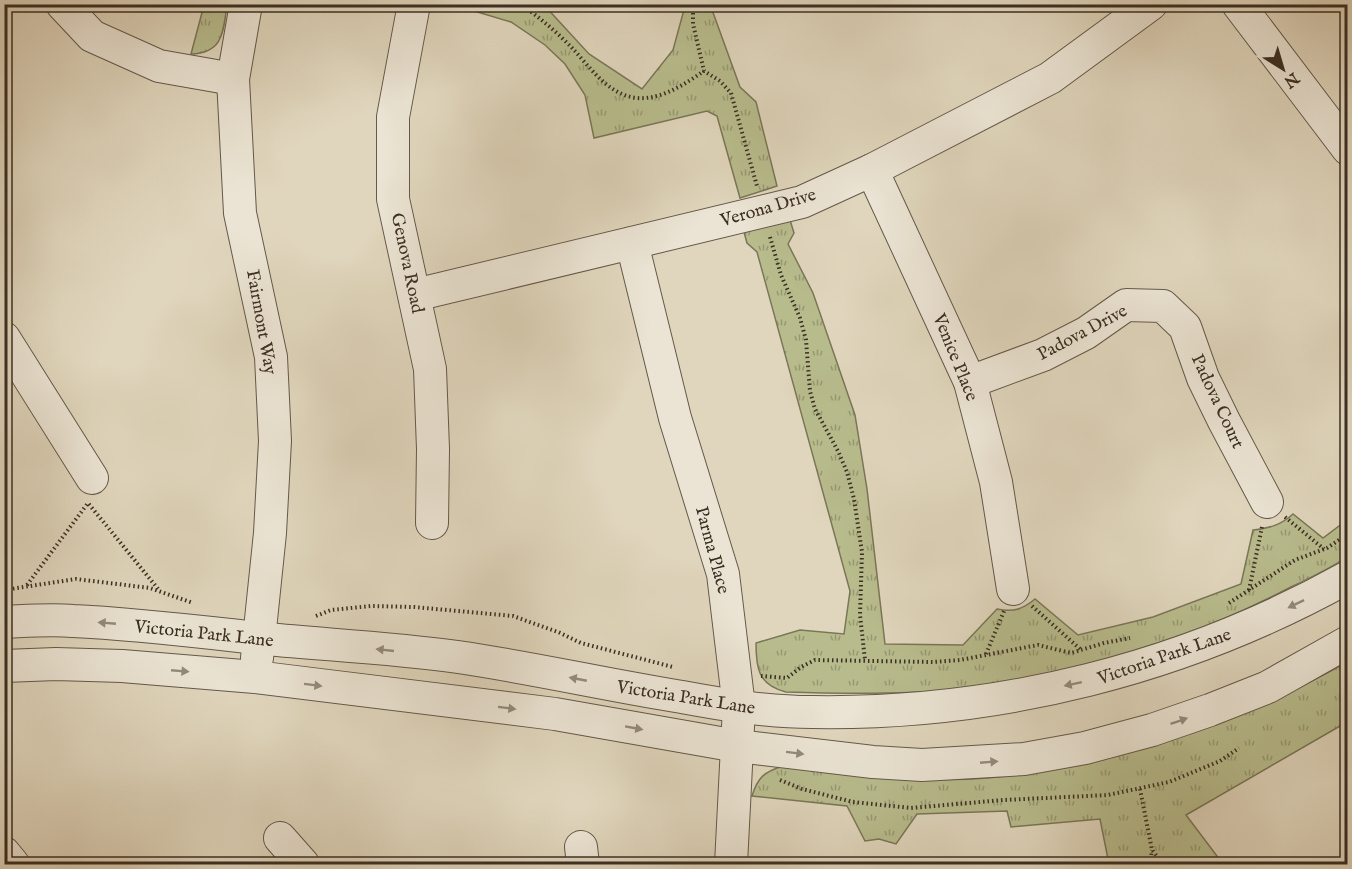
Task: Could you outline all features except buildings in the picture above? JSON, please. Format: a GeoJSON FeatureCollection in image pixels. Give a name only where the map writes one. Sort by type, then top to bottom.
{"type":"FeatureCollection","features":[{"type":"Feature","properties":{"kind":"street"},"geometry":{"type":"LineString","coordinates":[[62,4],[92,36],[159,66],[233,79]]}},
{"type":"Feature","properties":{"kind":"street","name":"Fairmont Way"},"geometry":{"type":"LineString","coordinates":[[246,4],[233,79],[240,213],[271,357],[275,441],[270,533],[255,677]]}},
{"type":"Feature","properties":{"kind":"street","name":"Genova Road"},"geometry":{"type":"LineString","coordinates":[[414,4],[393,117],[393,199],[430,369],[433,449],[432,523]]}},
{"type":"Feature","properties":{"kind":"street","name":"Verona Drive"},"geometry":{"type":"LineString","coordinates":[[415,295],[802,202],[872,170],[1050,78],[1151,4]]}},
{"type":"Feature","properties":{"kind":"street"},"geometry":{"type":"LineString","coordinates":[[1238,4],[1347,149]]}},
{"type":"Feature","properties":{"kind":"street","name":"Venice Place"},"geometry":{"type":"LineString","coordinates":[[872,170],[970,382],[996,482],[1013,589]]}},
{"type":"Feature","properties":{"kind":"street","name":"Parma Place"},"geometry":{"type":"LineString","coordinates":[[632,243],[675,418],[723,574],[739,707],[731,864]]}},
{"type":"Feature","properties":{"kind":"street","name":"Padova Drive"},"geometry":{"type":"LineString","coordinates":[[970,382],[1043,355],[1086,333],[1126,305],[1163,306]]}},
{"type":"Feature","properties":{"kind":"street","name":"Padova Court"},"geometry":{"type":"LineString","coordinates":[[1163,306],[1185,327],[1203,378],[1268,502]]}},
{"type":"Feature","properties":{"kind":"street"},"geometry":{"type":"LineString","coordinates":[[4,338],[92,478]]}},
{"type":"Feature","properties":{"kind":"street","name":"Victoria Park Lane"},"geometry":{"type":"LineString","coordinates":[[4,622],[70,620],[458,657],[739,707],[810,712],[932,707],[1011,697],[1098,679],[1176,654],[1251,626],[1347,577]]}},
{"type":"Feature","properties":{"kind":"street"},"geometry":{"type":"LineString","coordinates":[[4,666],[56,664],[122,666],[255,677],[555,714],[737,746],[873,762],[922,765],[1024,759],[1085,748],[1152,730],[1268,687],[1347,642]]}},
{"type":"Feature","properties":{"kind":"street"},"geometry":{"type":"LineString","coordinates":[[280,838],[303,864]]}},
{"type":"Feature","properties":{"kind":"street"},"geometry":{"type":"LineString","coordinates":[[4,853],[13,864]]}},
{"type":"Feature","properties":{"kind":"path"},"geometry":{"type":"LineString","coordinates":[[519,4],[536,15],[572,48],[587,67],[620,93],[637,98],[656,96],[683,85],[704,71]]}},
{"type":"Feature","properties":{"kind":"path"},"geometry":{"type":"LineString","coordinates":[[693,4],[693,24],[704,71],[720,81],[731,93],[781,275],[800,318],[806,340],[810,391],[815,409],[842,462],[854,499],[862,552],[860,615],[865,660]]}},
{"type":"Feature","properties":{"kind":"path"},"geometry":{"type":"LineString","coordinates":[[1250,590],[1268,502],[1324,549]]}},
{"type":"Feature","properties":{"kind":"path"},"geometry":{"type":"LineString","coordinates":[[26,586],[87,503],[159,591]]}},
{"type":"Feature","properties":{"kind":"path"},"geometry":{"type":"LineString","coordinates":[[1224,606],[1295,560],[1324,549],[1347,534]]}},
{"type":"Feature","properties":{"kind":"path"},"geometry":{"type":"LineString","coordinates":[[4,590],[76,579],[111,582],[159,591],[195,603]]}},
{"type":"Feature","properties":{"kind":"path"},"geometry":{"type":"LineString","coordinates":[[986,655],[1013,589],[1080,650]]}},
{"type":"Feature","properties":{"kind":"path"},"geometry":{"type":"LineString","coordinates":[[310,620],[331,610],[371,606],[414,607],[513,616],[581,643],[683,669]]}},
{"type":"Feature","properties":{"kind":"path"},"geometry":{"type":"LineString","coordinates":[[735,675],[787,678],[815,660],[933,662],[960,660],[1038,645],[1071,653],[1104,643],[1137,637]]}},
{"type":"Feature","properties":{"kind":"path"},"geometry":{"type":"LineString","coordinates":[[1150,864],[1152,850],[1140,789],[1197,771],[1220,761],[1239,748]]}},
{"type":"Feature","properties":{"kind":"path"},"geometry":{"type":"LineString","coordinates":[[1152,850],[1162,864]]}},
{"type":"Feature","properties":{"kind":"green space"},"geometry":{"type":"Polygon","coordinates":[[[204,5],[227,5],[223,32],[216,45],[210,50],[191,54],[204,5]]]}},
{"type":"Feature","properties":{"kind":"green space"},"geometry":{"type":"Polygon","coordinates":[[[454,5],[544,5],[589,54],[642,89],[673,50],[685,6],[711,7],[740,87],[756,102],[777,186],[740,198],[717,116],[707,111],[594,138],[585,95],[565,64],[545,45],[511,22],[454,5]]]}},
{"type":"Feature","properties":{"kind":"green space"},"geometry":{"type":"Polygon","coordinates":[[[790,220],[794,233],[788,244],[813,293],[855,415],[867,489],[885,644],[963,645],[997,609],[1017,609],[1035,599],[1078,635],[1153,617],[1241,584],[1253,530],[1275,525],[1293,514],[1323,538],[1347,520],[1347,557],[1312,577],[1212,624],[1130,653],[1045,675],[959,689],[894,693],[786,692],[770,685],[764,680],[758,668],[756,643],[800,630],[844,634],[850,591],[757,252],[747,243],[744,232],[790,220]]]}},
{"type":"Feature","properties":{"kind":"green space"},"geometry":{"type":"Polygon","coordinates":[[[1347,662],[1347,722],[1186,815],[1223,864],[1109,864],[1100,819],[1011,827],[1007,811],[917,814],[896,844],[879,839],[865,841],[847,806],[752,796],[763,776],[783,766],[936,780],[987,778],[1081,764],[1128,753],[1218,723],[1262,705],[1347,662]]]}}]}
